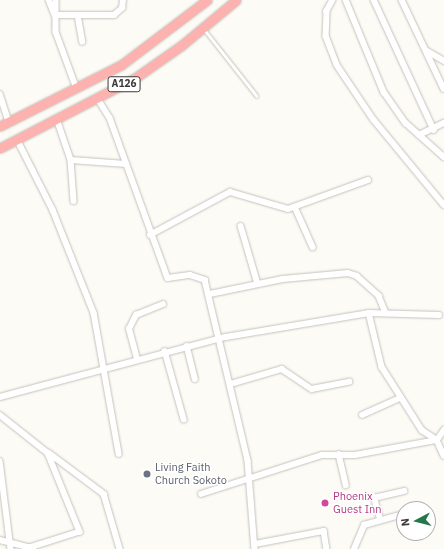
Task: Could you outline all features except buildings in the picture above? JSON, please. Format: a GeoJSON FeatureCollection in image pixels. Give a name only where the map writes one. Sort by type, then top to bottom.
{"type":"FeatureCollection","features":[{"type":"Feature","properties":{"kind":"highway","name":"A126"},"geometry":{"type":"LineString","coordinates":[[0,126],[77,89],[151,46],[207,0]]}},
{"type":"Feature","properties":{"kind":"highway","name":"A126"},"geometry":{"type":"LineString","coordinates":[[0,148],[98,99],[157,63],[203,28],[236,0]]}},
{"type":"Feature","properties":{"kind":"street"},"geometry":{"type":"LineString","coordinates":[[49,0],[55,15]]}},
{"type":"Feature","properties":{"kind":"street"},"geometry":{"type":"LineString","coordinates":[[56,0],[56,32],[77,89]]}},
{"type":"Feature","properties":{"kind":"street"},"geometry":{"type":"LineString","coordinates":[[55,15],[114,15],[122,8],[123,0]]}},
{"type":"Feature","properties":{"kind":"street"},"geometry":{"type":"LineString","coordinates":[[333,0],[327,10],[326,36],[337,65],[374,120],[444,205]]}},
{"type":"Feature","properties":{"kind":"street"},"geometry":{"type":"LineString","coordinates":[[346,0],[384,92],[406,123],[444,157]]}},
{"type":"Feature","properties":{"kind":"street"},"geometry":{"type":"LineString","coordinates":[[374,0],[434,130]]}},
{"type":"Feature","properties":{"kind":"street"},"geometry":{"type":"LineString","coordinates":[[402,0],[427,50],[444,89]]}},
{"type":"Feature","properties":{"kind":"street"},"geometry":{"type":"LineString","coordinates":[[78,15],[83,42]]}},
{"type":"Feature","properties":{"kind":"street"},"geometry":{"type":"LineString","coordinates":[[427,50],[444,62]]}},
{"type":"Feature","properties":{"kind":"street"},"geometry":{"type":"LineString","coordinates":[[0,94],[9,122]]}},
{"type":"Feature","properties":{"kind":"street"},"geometry":{"type":"LineString","coordinates":[[98,99],[110,118],[150,235],[168,278],[190,275],[205,280],[210,294],[251,480],[255,547],[324,531],[327,549]]}},
{"type":"Feature","properties":{"kind":"street"},"geometry":{"type":"LineString","coordinates":[[57,119],[71,160],[74,201]]}},
{"type":"Feature","properties":{"kind":"street"},"geometry":{"type":"LineString","coordinates":[[420,135],[434,130],[444,123]]}},
{"type":"Feature","properties":{"kind":"street"},"geometry":{"type":"LineString","coordinates":[[18,139],[53,210],[94,313],[119,454]]}},
{"type":"Feature","properties":{"kind":"street"},"geometry":{"type":"LineString","coordinates":[[71,160],[126,164]]}},
{"type":"Feature","properties":{"kind":"street"},"geometry":{"type":"LineString","coordinates":[[150,235],[230,192],[282,208],[295,207],[368,180]]}},
{"type":"Feature","properties":{"kind":"street"},"geometry":{"type":"LineString","coordinates":[[295,207],[313,247]]}},
{"type":"Feature","properties":{"kind":"street"},"geometry":{"type":"LineString","coordinates":[[241,226],[258,284]]}},
{"type":"Feature","properties":{"kind":"street"},"geometry":{"type":"LineString","coordinates":[[210,294],[258,284],[348,273],[357,276],[379,296],[386,313]]}},
{"type":"Feature","properties":{"kind":"street"},"geometry":{"type":"LineString","coordinates":[[138,359],[129,329],[136,315],[163,304]]}},
{"type":"Feature","properties":{"kind":"street"},"geometry":{"type":"LineString","coordinates":[[0,397],[220,338],[369,313],[439,315]]}},
{"type":"Feature","properties":{"kind":"street"},"geometry":{"type":"LineString","coordinates":[[369,313],[382,367],[400,398],[422,430],[437,440],[444,456]]}},
{"type":"Feature","properties":{"kind":"street"},"geometry":{"type":"LineString","coordinates":[[187,346],[195,379]]}},
{"type":"Feature","properties":{"kind":"street"},"geometry":{"type":"LineString","coordinates":[[165,352],[184,419]]}},
{"type":"Feature","properties":{"kind":"street"},"geometry":{"type":"LineString","coordinates":[[231,384],[282,369],[312,389],[349,382]]}},
{"type":"Feature","properties":{"kind":"street"},"geometry":{"type":"LineString","coordinates":[[362,415],[400,398]]}},
{"type":"Feature","properties":{"kind":"street"},"geometry":{"type":"LineString","coordinates":[[0,415],[48,453],[104,494],[120,549]]}},
{"type":"Feature","properties":{"kind":"street"},"geometry":{"type":"LineString","coordinates":[[201,494],[251,480],[322,455],[356,455],[437,440],[444,430]]}},
{"type":"Feature","properties":{"kind":"street"},"geometry":{"type":"LineString","coordinates":[[0,540],[32,548],[80,532],[48,453]]}},
{"type":"Feature","properties":{"kind":"street"},"geometry":{"type":"LineString","coordinates":[[339,454],[346,485]]}},
{"type":"Feature","properties":{"kind":"street"},"geometry":{"type":"LineString","coordinates":[[0,461],[11,549]]}},
{"type":"Feature","properties":{"kind":"street"},"geometry":{"type":"LineString","coordinates":[[380,519],[374,498],[404,491]]}},
{"type":"Feature","properties":{"kind":"street"},"geometry":{"type":"LineString","coordinates":[[354,549],[364,525],[380,519],[396,516]]}},
{"type":"Feature","properties":{"kind":"lane"},"geometry":{"type":"LineString","coordinates":[[203,28],[257,96]]}},
{"type":"Feature","properties":{"kind":"place","name":"Living Faith Church Sokoto"},"geometry":{"type":"Point","coordinates":[147,474]}},
{"type":"Feature","properties":{"kind":"place","name":"Phoenix Guest Inn"},"geometry":{"type":"Point","coordinates":[325,503]}}]}
